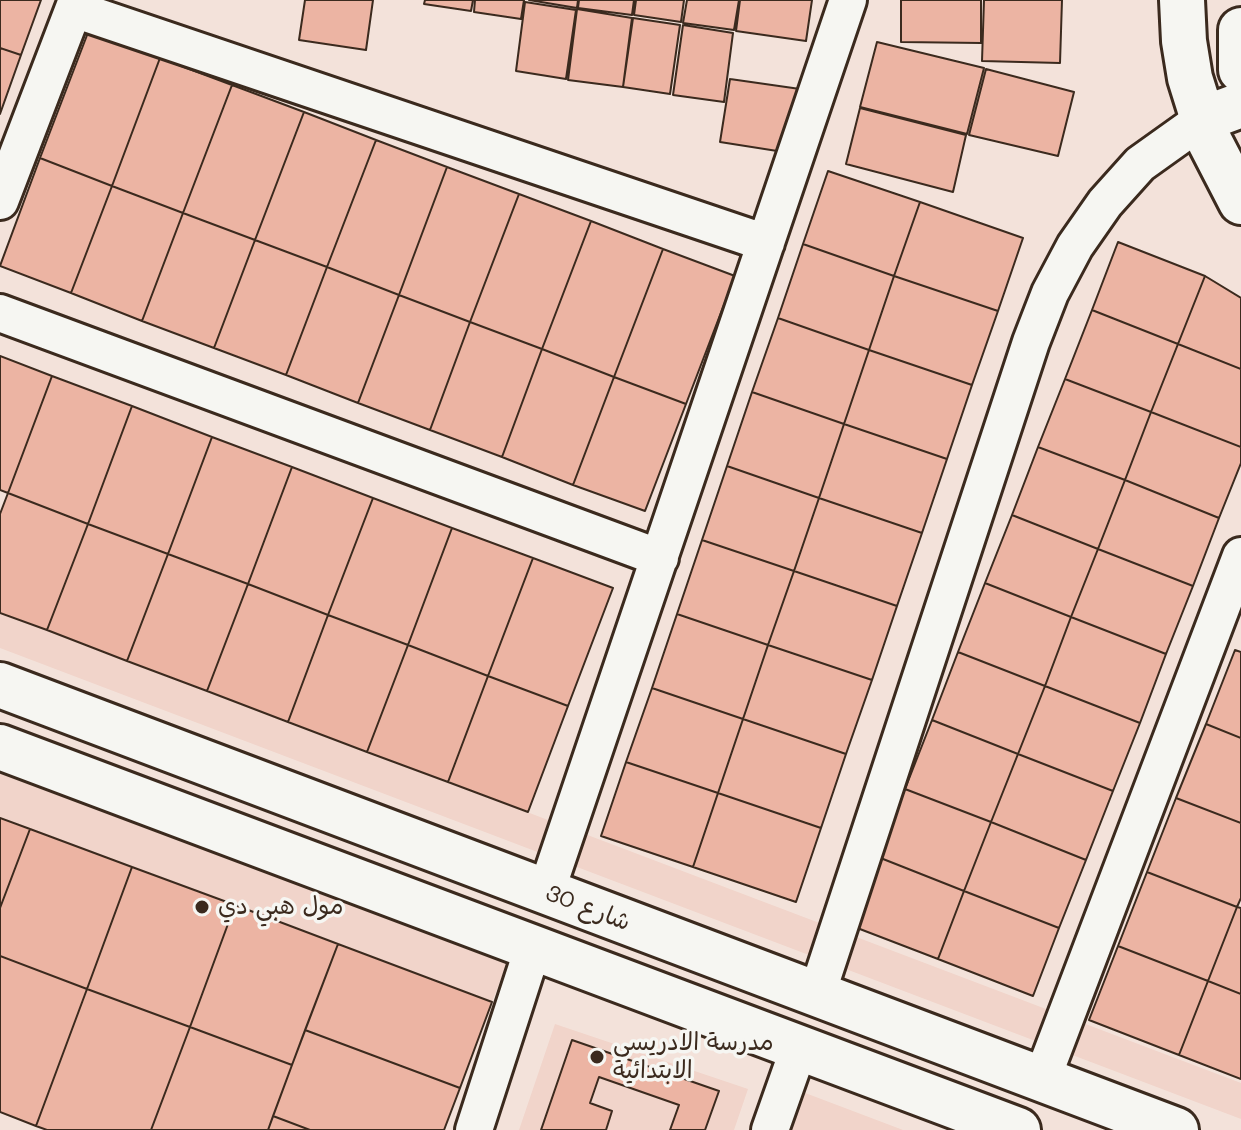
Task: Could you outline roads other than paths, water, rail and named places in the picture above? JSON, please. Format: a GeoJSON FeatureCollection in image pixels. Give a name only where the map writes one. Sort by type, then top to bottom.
{"type":"FeatureCollection","features":[{"type":"Feature","properties":{"kind":"street"},"geometry":{"type":"LineString","coordinates":[[474,1130],[533,948],[519,925],[527,910],[553,895],[660,558],[848,0]]}},
{"type":"Feature","properties":{"kind":"street"},"geometry":{"type":"LineString","coordinates":[[1182,0],[1190,78],[1222,112]]}},
{"type":"Feature","properties":{"kind":"street"},"geometry":{"type":"LineString","coordinates":[[3,184],[75,5],[766,243]]}},
{"type":"Feature","properties":{"kind":"street"},"geometry":{"type":"LineString","coordinates":[[1241,30],[1241,70]]}},
{"type":"Feature","properties":{"kind":"street"},"geometry":{"type":"LineString","coordinates":[[1222,112],[1216,155],[1241,202]]}},
{"type":"Feature","properties":{"kind":"street"},"geometry":{"type":"LineString","coordinates":[[817,994],[1026,357],[1050,293],[1075,246],[1105,203],[1140,164],[1222,112]]}},
{"type":"Feature","properties":{"kind":"street"},"geometry":{"type":"LineString","coordinates":[[0,313],[660,558]]}},
{"type":"Feature","properties":{"kind":"street"},"geometry":{"type":"LineString","coordinates":[[1042,1079],[1241,556]]}},
{"type":"Feature","properties":{"kind":"street","name":"شارع 30"},"geometry":{"type":"LineString","coordinates":[[0,685],[1176,1130]]}},
{"type":"Feature","properties":{"kind":"street"},"geometry":{"type":"LineString","coordinates":[[0,747],[1018,1130]]}},
{"type":"Feature","properties":{"kind":"street"},"geometry":{"type":"LineString","coordinates":[[770,1130],[799,1048]]}},
{"type":"Feature","properties":{"kind":"place","name":"مول هبي دي"},"geometry":{"type":"Point","coordinates":[202,907]}},
{"type":"Feature","properties":{"kind":"place","name":"مدرسة الادريسي الابتدائية"},"geometry":{"type":"Point","coordinates":[597,1057]}}]}
